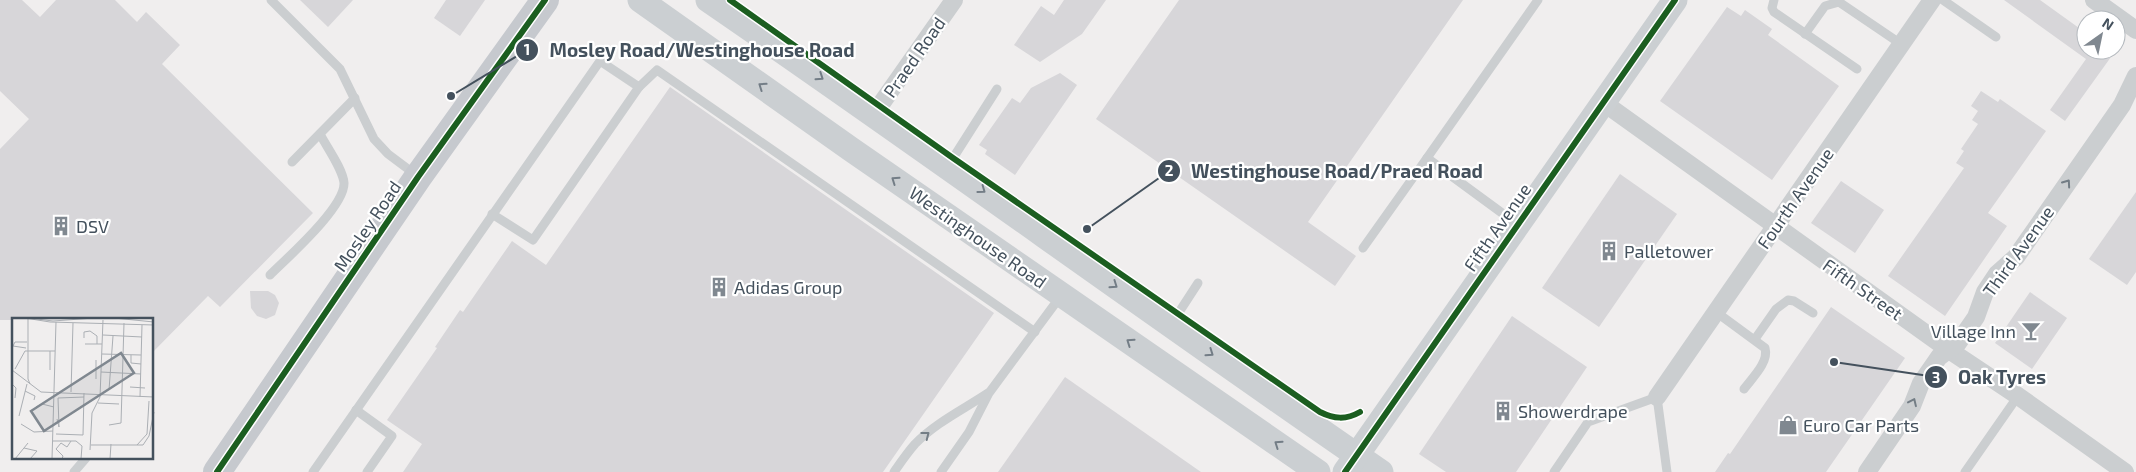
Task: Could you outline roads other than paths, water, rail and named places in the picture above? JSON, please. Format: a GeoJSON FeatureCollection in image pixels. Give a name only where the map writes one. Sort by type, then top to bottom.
{"type":"FeatureCollection","features":[{"type":"Feature","properties":{"kind":"main road","name":"Mosley Road"},"geometry":{"type":"LineString","coordinates":[[217,472],[418,177],[545,0]]}},
{"type":"Feature","properties":{"kind":"street","name":"Westinghouse Road"},"geometry":{"type":"LineString","coordinates":[[640,0],[1318,472]]}},
{"type":"Feature","properties":{"kind":"street"},"geometry":{"type":"LineString","coordinates":[[708,0],[948,166],[1170,325],[1351,464],[1381,472]]}},
{"type":"Feature","properties":{"kind":"street","name":"Praed Road"},"geometry":{"type":"LineString","coordinates":[[874,114],[954,0]]}},
{"type":"Feature","properties":{"kind":"street","name":"Fifth Avenue"},"geometry":{"type":"LineString","coordinates":[[1351,464],[1517,224],[1676,0]]}},
{"type":"Feature","properties":{"kind":"street","name":"Fourth Avenue"},"geometry":{"type":"LineString","coordinates":[[1657,397],[1932,0]]}},
{"type":"Feature","properties":{"kind":"street"},"geometry":{"type":"LineString","coordinates":[[2094,0],[2136,30]]}},
{"type":"Feature","properties":{"kind":"street","name":"Third Avenue"},"geometry":{"type":"LineString","coordinates":[[1867,472],[1912,406],[1922,383],[1939,357],[1958,343],[1976,317],[1985,292],[1997,274],[2016,257],[2122,105],[2136,76]]}},
{"type":"Feature","properties":{"kind":"street","name":"Fifth Street"},"geometry":{"type":"LineString","coordinates":[[1604,103],[1948,350],[2018,396],[2125,472]]}},
{"type":"Feature","properties":{"kind":"street"},"geometry":{"type":"LineString","coordinates":[[1061,294],[1083,264]]}},
{"type":"Feature","properties":{"kind":"street"},"geometry":{"type":"LineString","coordinates":[[1151,356],[1170,325]]}},
{"type":"Feature","properties":{"kind":"lane"},"geometry":{"type":"LineString","coordinates":[[271,0],[335,63],[348,82],[369,130],[380,147],[418,177]]}},
{"type":"Feature","properties":{"kind":"lane"},"geometry":{"type":"LineString","coordinates":[[1363,248],[1538,0]]}},
{"type":"Feature","properties":{"kind":"lane"},"geometry":{"type":"LineString","coordinates":[[1774,0],[1772,8],[1774,12],[1857,68]]}},
{"type":"Feature","properties":{"kind":"lane"},"geometry":{"type":"LineString","coordinates":[[1943,0],[1996,37]]}},
{"type":"Feature","properties":{"kind":"lane"},"geometry":{"type":"LineString","coordinates":[[1805,34],[1825,6],[1840,2],[1901,44]]}},
{"type":"Feature","properties":{"kind":"lane"},"geometry":{"type":"LineString","coordinates":[[313,472],[600,61],[639,87]]}},
{"type":"Feature","properties":{"kind":"lane"},"geometry":{"type":"LineString","coordinates":[[492,214],[532,240],[639,87],[657,70],[1035,332]]}},
{"type":"Feature","properties":{"kind":"lane"},"geometry":{"type":"LineString","coordinates":[[948,166],[997,89]]}},
{"type":"Feature","properties":{"kind":"lane"},"geometry":{"type":"LineString","coordinates":[[292,162],[355,98]]}},
{"type":"Feature","properties":{"kind":"lane"},"geometry":{"type":"LineString","coordinates":[[270,275],[311,235],[343,192],[344,182],[342,174],[320,134]]}},
{"type":"Feature","properties":{"kind":"lane"},"geometry":{"type":"LineString","coordinates":[[1427,158],[1517,224]]}},
{"type":"Feature","properties":{"kind":"lane"},"geometry":{"type":"LineString","coordinates":[[1170,325],[1198,283]]}},
{"type":"Feature","properties":{"kind":"lane"},"geometry":{"type":"LineString","coordinates":[[941,472],[969,432],[989,393],[1061,294]]}},
{"type":"Feature","properties":{"kind":"lane"},"geometry":{"type":"LineString","coordinates":[[1755,339],[1776,309],[1788,300],[1794,301],[1813,313]]}},
{"type":"Feature","properties":{"kind":"lane"},"geometry":{"type":"LineString","coordinates":[[1716,312],[1765,348],[1767,354],[1744,389]]}},
{"type":"Feature","properties":{"kind":"lane"},"geometry":{"type":"LineString","coordinates":[[894,472],[906,454],[921,439],[950,417],[989,393]]}},
{"type":"Feature","properties":{"kind":"lane"},"geometry":{"type":"LineString","coordinates":[[1966,472],[2018,396]]}},
{"type":"Feature","properties":{"kind":"lane"},"geometry":{"type":"LineString","coordinates":[[1554,472],[1588,422],[1657,397],[1667,472]]}},
{"type":"Feature","properties":{"kind":"lane"},"geometry":{"type":"LineString","coordinates":[[356,410],[392,436],[367,472]]}},
{"type":"Feature","properties":{"kind":"lane"},"geometry":{"type":"LineString","coordinates":[[74,472],[84,460]]}},
{"type":"Feature","properties":{"kind":"place","name":"Mosley Road/Westinghouse Road"},"geometry":{"type":"Point","coordinates":[451,96]}},
{"type":"Feature","properties":{"kind":"place","name":"DSV"},"geometry":{"type":"Point","coordinates":[61,226]}},
{"type":"Feature","properties":{"kind":"place","name":"Westinghouse Road/Praed Road"},"geometry":{"type":"Point","coordinates":[1087,229]}},
{"type":"Feature","properties":{"kind":"place","name":"Palletower"},"geometry":{"type":"Point","coordinates":[1609,251]}},
{"type":"Feature","properties":{"kind":"place","name":"Adidas Group"},"geometry":{"type":"Point","coordinates":[719,287]}},
{"type":"Feature","properties":{"kind":"place","name":"Village Inn"},"geometry":{"type":"Point","coordinates":[2031,331]}},
{"type":"Feature","properties":{"kind":"place","name":"Oak Tyres"},"geometry":{"type":"Point","coordinates":[1834,362]}},
{"type":"Feature","properties":{"kind":"place","name":"Showerdrape"},"geometry":{"type":"Point","coordinates":[1503,411]}},
{"type":"Feature","properties":{"kind":"place","name":"Euro Car Parts"},"geometry":{"type":"Point","coordinates":[1788,425]}}]}
